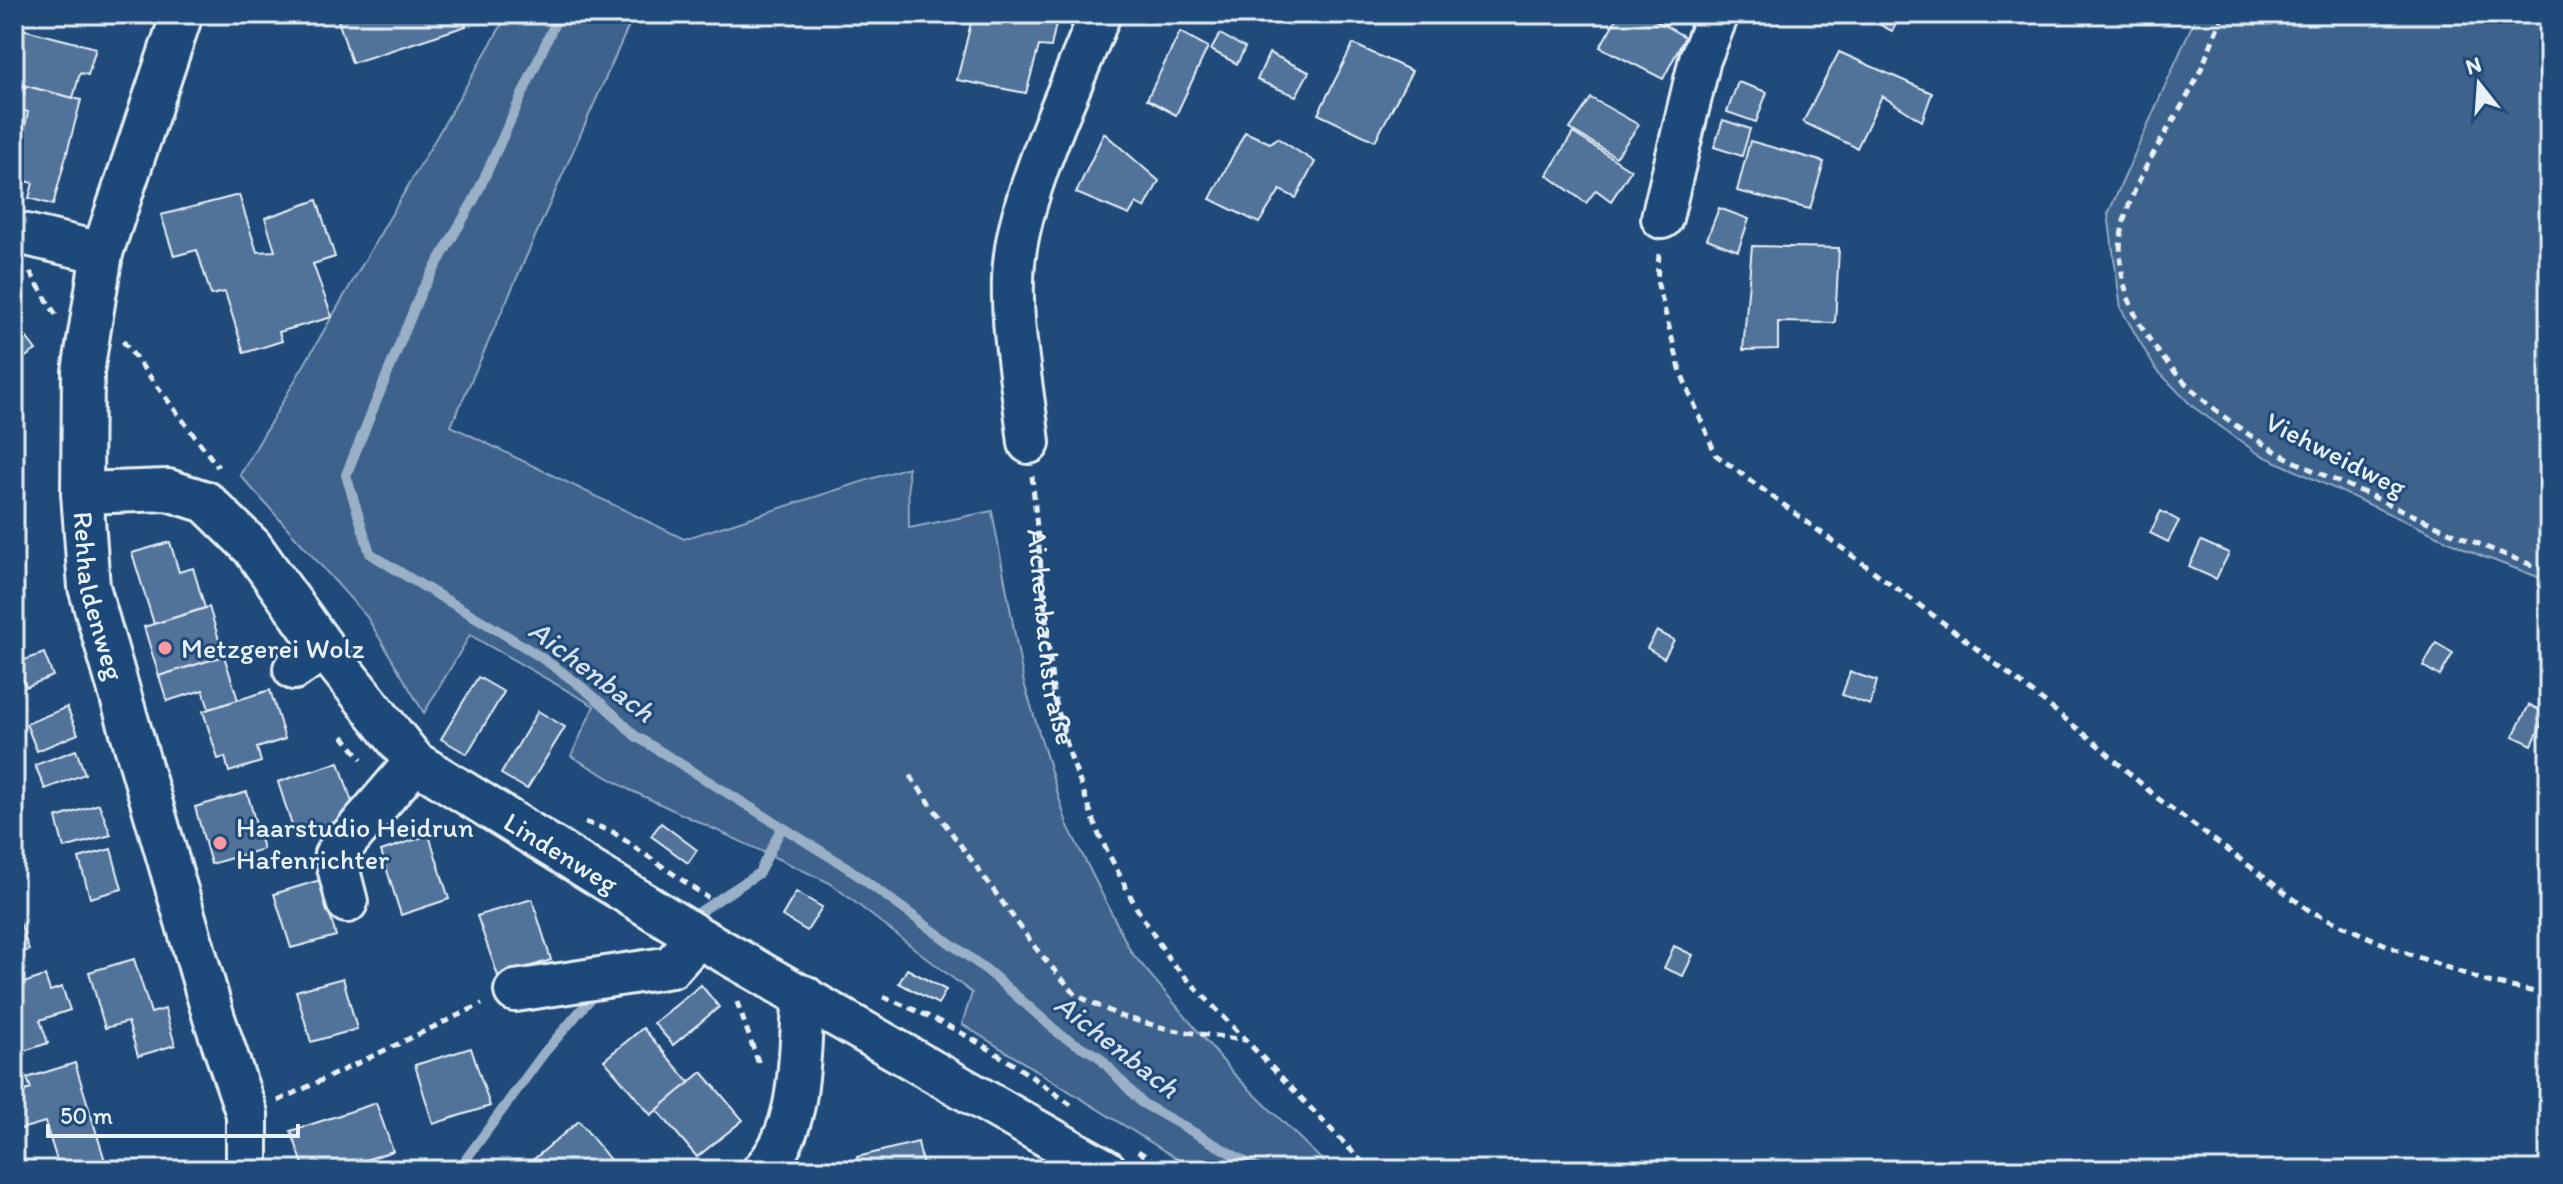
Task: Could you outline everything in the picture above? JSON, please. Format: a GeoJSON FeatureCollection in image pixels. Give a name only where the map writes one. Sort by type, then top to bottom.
{"type":"FeatureCollection","features":[{"type":"Feature","properties":{"kind":"street","name":"Rehhaldenweg"},"geometry":{"type":"LineString","coordinates":[[182,14],[102,253],[83,372],[82,493],[89,587],[214,1018],[247,1114],[247,1170]]}},
{"type":"Feature","properties":{"kind":"street"},"geometry":{"type":"LineString","coordinates":[[1029,443],[1015,300],[1015,256],[1024,216],[1100,14]]}},
{"type":"Feature","properties":{"kind":"street"},"geometry":{"type":"LineString","coordinates":[[1662,218],[1700,59],[1718,14]]}},
{"type":"Feature","properties":{"kind":"street"},"geometry":{"type":"LineString","coordinates":[[18,245],[102,253]]}},
{"type":"Feature","properties":{"kind":"street","name":"Lindenweg"},"geometry":{"type":"LineString","coordinates":[[82,493],[168,490],[206,502],[252,547],[309,658],[401,724],[415,762],[577,882],[698,937],[1106,1170]]}},
{"type":"Feature","properties":{"kind":"street"},"geometry":{"type":"LineString","coordinates":[[347,902],[335,855],[415,762]]}},
{"type":"Feature","properties":{"kind":"street"},"geometry":{"type":"LineString","coordinates":[[515,991],[671,967],[698,937]]}},
{"type":"Feature","properties":{"kind":"street"},"geometry":{"type":"LineString","coordinates":[[763,1170],[775,1158],[793,1117],[804,996]]}},
{"type":"Feature","properties":{"kind":"path","name":"Viehweidweg"},"geometry":{"type":"LineString","coordinates":[[2223,14],[2193,85],[2152,155],[2124,221],[2120,254],[2126,286],[2139,325],[2166,362],[2212,406],[2267,447],[2483,548],[2549,571]]}},
{"type":"Feature","properties":{"kind":"path"},"geometry":{"type":"LineString","coordinates":[[1662,218],[1657,281],[1681,373],[1716,455],[1949,627],[2092,740],[2156,797],[2310,911],[2395,949],[2488,982],[2549,995]]}},
{"type":"Feature","properties":{"kind":"path"},"geometry":{"type":"LineString","coordinates":[[18,245],[60,322],[124,341],[222,473]]}},
{"type":"Feature","properties":{"kind":"path","name":"Aichenbachstraße"},"geometry":{"type":"LineString","coordinates":[[1029,443],[1053,692],[1075,769],[1099,835],[1136,907],[1171,962],[1370,1170]]}},
{"type":"Feature","properties":{"kind":"path"},"geometry":{"type":"LineString","coordinates":[[910,776],[1038,951],[1076,995],[1120,1016],[1172,1030],[1245,1040]]}},
{"type":"Feature","properties":{"kind":"path"},"geometry":{"type":"LineString","coordinates":[[583,821],[613,832],[701,891]]}},
{"type":"Feature","properties":{"kind":"path"},"geometry":{"type":"LineString","coordinates":[[749,965],[733,993],[766,1083],[768,1101],[793,1117]]}},
{"type":"Feature","properties":{"kind":"path"},"geometry":{"type":"LineString","coordinates":[[270,1106],[515,991]]}},
{"type":"Feature","properties":{"kind":"shaded area"},"geometry":{"type":"Polygon","coordinates":[[[508,14],[634,14],[451,426],[684,539],[908,467],[909,528],[992,511],[1024,683],[1067,824],[1131,952],[1234,1074],[1332,1170],[1195,1170],[962,1024],[972,993],[830,883],[630,790],[571,756],[594,706],[470,635],[424,713],[367,617],[240,475],[508,14]]]}},
{"type":"Feature","properties":{"kind":"shaded area"},"geometry":{"type":"Polygon","coordinates":[[[2197,14],[2549,14],[2549,581],[2479,555],[2257,453],[2192,406],[2155,368],[2121,309],[2108,214],[2197,14]]]}},
{"type":"Feature","properties":{"kind":"building"},"geometry":{"type":"Polygon","coordinates":[[[336,14],[463,14],[466,26],[352,63],[336,14]]]}},
{"type":"Feature","properties":{"kind":"building"},"geometry":{"type":"Polygon","coordinates":[[[963,14],[1058,14],[1051,47],[1039,46],[1026,93],[957,80],[971,23],[963,14]]]}},
{"type":"Feature","properties":{"kind":"building"},"geometry":{"type":"Polygon","coordinates":[[[1619,14],[1644,14],[1685,37],[1663,79],[1600,47],[1619,14]]]}},
{"type":"Feature","properties":{"kind":"building"},"geometry":{"type":"Polygon","coordinates":[[[1644,14],[1673,14],[1665,26],[1644,14]]]}},
{"type":"Feature","properties":{"kind":"building"},"geometry":{"type":"Polygon","coordinates":[[[1859,14],[1902,14],[1892,31],[1859,14]]]}},
{"type":"Feature","properties":{"kind":"building"},"geometry":{"type":"Polygon","coordinates":[[[14,27],[96,48],[88,75],[80,73],[73,98],[14,83],[14,27]]]}},
{"type":"Feature","properties":{"kind":"building"},"geometry":{"type":"Polygon","coordinates":[[[1180,32],[1208,47],[1176,115],[1147,99],[1180,32]]]}},
{"type":"Feature","properties":{"kind":"building"},"geometry":{"type":"Polygon","coordinates":[[[1220,34],[1245,48],[1237,64],[1211,50],[1220,34]]]}},
{"type":"Feature","properties":{"kind":"building"},"geometry":{"type":"Polygon","coordinates":[[[1353,44],[1412,71],[1375,141],[1318,114],[1353,44]]]}},
{"type":"Feature","properties":{"kind":"building"},"geometry":{"type":"Polygon","coordinates":[[[1839,52],[1932,93],[1922,121],[1882,96],[1857,148],[1803,122],[1839,52]]]}},
{"type":"Feature","properties":{"kind":"building"},"geometry":{"type":"Polygon","coordinates":[[[1269,53],[1309,72],[1296,96],[1257,80],[1269,53]]]}},
{"type":"Feature","properties":{"kind":"building"},"geometry":{"type":"Polygon","coordinates":[[[1738,82],[1767,92],[1756,122],[1727,112],[1738,82]]]}},
{"type":"Feature","properties":{"kind":"building"},"geometry":{"type":"Polygon","coordinates":[[[26,86],[81,100],[53,205],[29,198],[33,183],[14,178],[28,112],[20,110],[26,86]]]}},
{"type":"Feature","properties":{"kind":"building"},"geometry":{"type":"Polygon","coordinates":[[[1591,98],[1639,125],[1616,157],[1570,129],[1591,98]]]}},
{"type":"Feature","properties":{"kind":"building"},"geometry":{"type":"Polygon","coordinates":[[[1723,120],[1750,129],[1742,156],[1714,147],[1723,120]]]}},
{"type":"Feature","properties":{"kind":"building"},"geometry":{"type":"Polygon","coordinates":[[[1245,132],[1270,143],[1277,138],[1315,162],[1296,198],[1280,190],[1259,223],[1210,199],[1245,132]]]}},
{"type":"Feature","properties":{"kind":"building"},"geometry":{"type":"Polygon","coordinates":[[[1104,133],[1159,181],[1145,208],[1136,203],[1129,215],[1076,193],[1104,133]]]}},
{"type":"Feature","properties":{"kind":"building"},"geometry":{"type":"Polygon","coordinates":[[[1573,133],[1631,170],[1611,201],[1596,190],[1586,203],[1547,175],[1573,133]]]}},
{"type":"Feature","properties":{"kind":"building"},"geometry":{"type":"Polygon","coordinates":[[[1750,141],[1824,162],[1810,209],[1737,191],[1750,141]]]}},
{"type":"Feature","properties":{"kind":"building"},"geometry":{"type":"Polygon","coordinates":[[[239,195],[257,252],[275,251],[265,218],[317,200],[335,257],[313,264],[332,317],[279,332],[282,341],[244,353],[225,292],[211,295],[197,250],[174,256],[161,215],[239,195]]]}},
{"type":"Feature","properties":{"kind":"building"},"geometry":{"type":"Polygon","coordinates":[[[1719,208],[1749,219],[1738,251],[1707,239],[1719,208]]]}},
{"type":"Feature","properties":{"kind":"building"},"geometry":{"type":"Polygon","coordinates":[[[1752,246],[1839,248],[1835,323],[1778,322],[1778,349],[1743,350],[1752,246]]]}},
{"type":"Feature","properties":{"kind":"building"},"geometry":{"type":"Polygon","coordinates":[[[20,329],[36,350],[24,358],[14,344],[14,334],[20,329]]]}},
{"type":"Feature","properties":{"kind":"building"},"geometry":{"type":"Polygon","coordinates":[[[2161,511],[2179,521],[2168,542],[2150,533],[2161,511]]]}},
{"type":"Feature","properties":{"kind":"building"},"geometry":{"type":"Polygon","coordinates":[[[2201,541],[2229,553],[2216,579],[2189,567],[2201,541]]]}},
{"type":"Feature","properties":{"kind":"building"},"geometry":{"type":"Polygon","coordinates":[[[170,542],[179,572],[193,568],[205,608],[154,624],[132,553],[170,542]]]}},
{"type":"Feature","properties":{"kind":"building"},"geometry":{"type":"Polygon","coordinates":[[[209,607],[224,656],[159,676],[144,627],[209,607]]]}},
{"type":"Feature","properties":{"kind":"building"},"geometry":{"type":"Polygon","coordinates":[[[1657,631],[1674,640],[1664,658],[1647,648],[1657,631]]]}},
{"type":"Feature","properties":{"kind":"building"},"geometry":{"type":"Polygon","coordinates":[[[2436,643],[2453,653],[2440,676],[2423,666],[2436,643]]]}},
{"type":"Feature","properties":{"kind":"building"},"geometry":{"type":"Polygon","coordinates":[[[44,653],[53,676],[26,687],[16,663],[44,653]]]}},
{"type":"Feature","properties":{"kind":"building"},"geometry":{"type":"Polygon","coordinates":[[[224,656],[238,700],[209,709],[203,690],[167,701],[159,676],[224,656]]]}},
{"type":"Feature","properties":{"kind":"building"},"geometry":{"type":"Polygon","coordinates":[[[1850,672],[1877,681],[1870,705],[1842,695],[1850,672]]]}},
{"type":"Feature","properties":{"kind":"building"},"geometry":{"type":"Polygon","coordinates":[[[478,677],[504,692],[467,754],[441,739],[478,677]]]}},
{"type":"Feature","properties":{"kind":"building"},"geometry":{"type":"Polygon","coordinates":[[[270,690],[285,739],[257,748],[261,762],[229,772],[225,757],[218,759],[203,711],[270,690]]]}},
{"type":"Feature","properties":{"kind":"building"},"geometry":{"type":"Polygon","coordinates":[[[2529,705],[2547,713],[2532,745],[2513,736],[2529,705]]]}},
{"type":"Feature","properties":{"kind":"building"},"geometry":{"type":"Polygon","coordinates":[[[67,707],[78,734],[37,751],[26,724],[67,707]]]}},
{"type":"Feature","properties":{"kind":"building"},"geometry":{"type":"Polygon","coordinates":[[[538,711],[565,727],[527,789],[501,774],[538,711]]]}},
{"type":"Feature","properties":{"kind":"building"},"geometry":{"type":"Polygon","coordinates":[[[76,750],[85,774],[45,789],[35,765],[76,750]]]}},
{"type":"Feature","properties":{"kind":"building"},"geometry":{"type":"Polygon","coordinates":[[[339,762],[356,815],[295,835],[278,782],[339,762]]]}},
{"type":"Feature","properties":{"kind":"building"},"geometry":{"type":"Polygon","coordinates":[[[247,792],[263,849],[211,864],[195,807],[247,792]]]}},
{"type":"Feature","properties":{"kind":"building"},"geometry":{"type":"Polygon","coordinates":[[[99,804],[111,835],[64,848],[56,818],[99,804]]]}},
{"type":"Feature","properties":{"kind":"building"},"geometry":{"type":"Polygon","coordinates":[[[661,823],[697,850],[688,863],[651,836],[661,823]]]}},
{"type":"Feature","properties":{"kind":"building"},"geometry":{"type":"Polygon","coordinates":[[[429,835],[449,899],[401,915],[381,851],[429,835]]]}},
{"type":"Feature","properties":{"kind":"building"},"geometry":{"type":"Polygon","coordinates":[[[111,849],[122,889],[90,898],[79,858],[111,849]]]}},
{"type":"Feature","properties":{"kind":"building"},"geometry":{"type":"Polygon","coordinates":[[[320,880],[336,936],[291,948],[274,894],[320,880]]]}},
{"type":"Feature","properties":{"kind":"building"},"geometry":{"type":"Polygon","coordinates":[[[796,892],[822,907],[807,931],[782,916],[796,892]]]}},
{"type":"Feature","properties":{"kind":"building"},"geometry":{"type":"Polygon","coordinates":[[[532,899],[551,960],[498,976],[477,916],[532,899]]]}},
{"type":"Feature","properties":{"kind":"building"},"geometry":{"type":"Polygon","coordinates":[[[14,905],[29,950],[14,955],[14,905]]]}},
{"type":"Feature","properties":{"kind":"building"},"geometry":{"type":"Polygon","coordinates":[[[1674,946],[1693,955],[1683,976],[1664,968],[1674,946]]]}},
{"type":"Feature","properties":{"kind":"building"},"geometry":{"type":"Polygon","coordinates":[[[134,959],[151,1013],[165,1009],[175,1045],[138,1056],[128,1022],[105,1028],[89,972],[134,959]]]}},
{"type":"Feature","properties":{"kind":"building"},"geometry":{"type":"Polygon","coordinates":[[[907,969],[946,990],[938,1004],[899,983],[907,969]]]}},
{"type":"Feature","properties":{"kind":"building"},"geometry":{"type":"Polygon","coordinates":[[[45,976],[50,991],[62,987],[70,1010],[40,1020],[48,1043],[18,1053],[14,1041],[14,986],[45,976]]]}},
{"type":"Feature","properties":{"kind":"building"},"geometry":{"type":"Polygon","coordinates":[[[343,978],[357,1029],[311,1042],[296,991],[343,978]]]}},
{"type":"Feature","properties":{"kind":"building"},"geometry":{"type":"Polygon","coordinates":[[[701,985],[719,1007],[673,1045],[654,1023],[701,985]]]}},
{"type":"Feature","properties":{"kind":"building"},"geometry":{"type":"Polygon","coordinates":[[[643,1028],[690,1083],[651,1115],[604,1060],[643,1028]]]}},
{"type":"Feature","properties":{"kind":"building"},"geometry":{"type":"Polygon","coordinates":[[[471,1048],[490,1106],[433,1124],[415,1065],[471,1048]]]}},
{"type":"Feature","properties":{"kind":"building"},"geometry":{"type":"Polygon","coordinates":[[[75,1063],[106,1164],[86,1170],[60,1170],[45,1122],[14,1131],[14,1094],[31,1089],[27,1078],[75,1063]]]}},
{"type":"Feature","properties":{"kind":"building"},"geometry":{"type":"Polygon","coordinates":[[[702,1072],[743,1120],[697,1157],[657,1110],[702,1072]]]}},
{"type":"Feature","properties":{"kind":"building"},"geometry":{"type":"Polygon","coordinates":[[[376,1103],[393,1151],[335,1170],[305,1170],[291,1131],[376,1103]]]}},
{"type":"Feature","properties":{"kind":"building"},"geometry":{"type":"Polygon","coordinates":[[[579,1121],[618,1170],[521,1170],[579,1121]]]}},
{"type":"Feature","properties":{"kind":"building"},"geometry":{"type":"Polygon","coordinates":[[[918,1142],[924,1170],[860,1170],[857,1157],[918,1142]]]}},
{"type":"Feature","properties":{"kind":"waterway","name":"Aichenbach"},"geometry":{"type":"LineString","coordinates":[[559,14],[475,198],[421,292],[346,475],[370,553],[542,658],[606,707],[634,735],[845,866],[988,971],[1062,1036],[1098,1056],[1142,1103],[1260,1170]]}},
{"type":"Feature","properties":{"kind":"waterway"},"geometry":{"type":"LineString","coordinates":[[698,913],[759,873],[781,829]]}},
{"type":"Feature","properties":{"kind":"waterway"},"geometry":{"type":"LineString","coordinates":[[458,1170],[544,1053],[593,996]]}},
{"type":"Feature","properties":{"kind":"place","name":"Metzgerei Wolz"},"geometry":{"type":"Point","coordinates":[165,648]}},
{"type":"Feature","properties":{"kind":"place","name":"Haarstudio Heidrun Hafenrichter"},"geometry":{"type":"Point","coordinates":[220,843]}}]}
